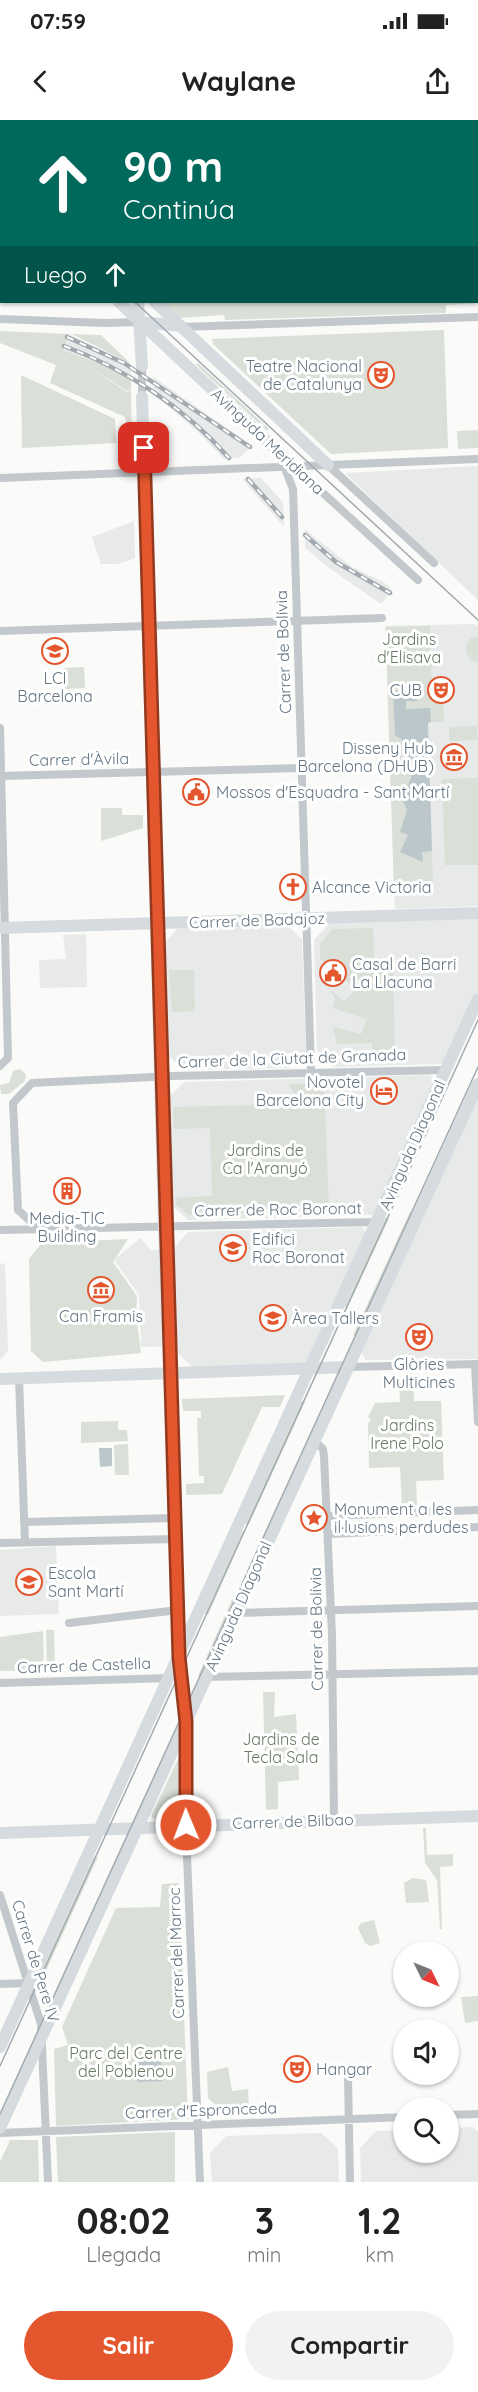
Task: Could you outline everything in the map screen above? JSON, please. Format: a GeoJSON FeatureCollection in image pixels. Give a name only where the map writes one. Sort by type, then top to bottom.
{"type":"FeatureCollection","features":[{"type":"Feature","properties":{"kind":"street","name":"Avinguda Meridiana"},"geometry":{"type":"LineString","coordinates":[[120,303],[418,580]]}},
{"type":"Feature","properties":{"kind":"street"},"geometry":{"type":"LineString","coordinates":[[138,303],[142,366],[164,1225],[179,1657],[186,1722]]}},
{"type":"Feature","properties":{"kind":"street","name":"Avinguda Meridiana"},"geometry":{"type":"LineString","coordinates":[[156,303],[434,563]]}},
{"type":"Feature","properties":{"kind":"street"},"geometry":{"type":"LineString","coordinates":[[0,320],[140,322],[181,326],[478,317]]}},
{"type":"Feature","properties":{"kind":"street"},"geometry":{"type":"LineString","coordinates":[[0,478],[252,468],[296,469],[328,465],[478,459]]}},
{"type":"Feature","properties":{"kind":"street"},"geometry":{"type":"LineString","coordinates":[[293,489],[296,469]]}},
{"type":"Feature","properties":{"kind":"street","name":"Carrer de Bolívia"},"geometry":{"type":"LineString","coordinates":[[296,469],[293,489],[311,1073]]}},
{"type":"Feature","properties":{"kind":"street"},"geometry":{"type":"LineString","coordinates":[[0,631],[382,618]]}},
{"type":"Feature","properties":{"kind":"street"},"geometry":{"type":"LineString","coordinates":[[0,728],[2,928],[8,1058],[0,1066]]}},
{"type":"Feature","properties":{"kind":"street","name":"Carrer d'Àvila"},"geometry":{"type":"LineString","coordinates":[[1,776],[302,768]]}},
{"type":"Feature","properties":{"kind":"street","name":"Carrer de Badajoz"},"geometry":{"type":"LineString","coordinates":[[2,928],[478,913]]}},
{"type":"Feature","properties":{"kind":"street","name":"Avinguda Diagonal"},"geometry":{"type":"LineString","coordinates":[[0,2047],[478,999]]}},
{"type":"Feature","properties":{"kind":"street","name":"Carrer de la Ciutat de Granada"},"geometry":{"type":"LineString","coordinates":[[38,1228],[18,1210],[13,1103],[32,1083],[445,1070]]}},
{"type":"Feature","properties":{"kind":"street","name":"Avinguda Diagonal"},"geometry":{"type":"LineString","coordinates":[[0,2128],[140,1827],[206,1677],[478,1084]]}},
{"type":"Feature","properties":{"kind":"street","name":"Carrer de Roc Boronat"},"geometry":{"type":"LineString","coordinates":[[0,1230],[377,1222]]}},
{"type":"Feature","properties":{"kind":"street"},"geometry":{"type":"LineString","coordinates":[[0,1379],[477,1364],[478,1422]]}},
{"type":"Feature","properties":{"kind":"street"},"geometry":{"type":"LineString","coordinates":[[19,1379],[25,1542]]}},
{"type":"Feature","properties":{"kind":"street","name":"Carrer de Bolívia"},"geometry":{"type":"LineString","coordinates":[[315,1442],[323,1449],[329,1534],[334,1819]]}},
{"type":"Feature","properties":{"kind":"street"},"geometry":{"type":"LineString","coordinates":[[327,1516],[478,1510]]}},
{"type":"Feature","properties":{"kind":"street"},"geometry":{"type":"LineString","coordinates":[[24,1522],[175,1518]]}},
{"type":"Feature","properties":{"kind":"street"},"geometry":{"type":"LineString","coordinates":[[329,1534],[478,1527]]}},
{"type":"Feature","properties":{"kind":"street"},"geometry":{"type":"LineString","coordinates":[[0,1543],[176,1539]]}},
{"type":"Feature","properties":{"kind":"street"},"geometry":{"type":"LineString","coordinates":[[237,1613],[478,1606]]}},
{"type":"Feature","properties":{"kind":"street","name":"Avinguda Diagonal"},"geometry":{"type":"LineString","coordinates":[[69,1623],[178,1614],[188,1622],[197,1619]]}},
{"type":"Feature","properties":{"kind":"street"},"geometry":{"type":"LineString","coordinates":[[206,1677],[478,1671]]}},
{"type":"Feature","properties":{"kind":"street","name":"Carrer de Castella"},"geometry":{"type":"LineString","coordinates":[[0,1683],[170,1678]]}},
{"type":"Feature","properties":{"kind":"street","name":"Carrer del Marroc"},"geometry":{"type":"LineString","coordinates":[[186,1722],[186,1825],[200,2182]]}},
{"type":"Feature","properties":{"kind":"street","name":"Carrer de Bilbao"},"geometry":{"type":"LineString","coordinates":[[0,1833],[334,1819],[478,1816]]}},
{"type":"Feature","properties":{"kind":"street","name":"Carrer de Pere IV"},"geometry":{"type":"LineString","coordinates":[[0,1895],[29,1983],[43,2035],[48,2182]]}},
{"type":"Feature","properties":{"kind":"street"},"geometry":{"type":"LineString","coordinates":[[0,1984],[29,1983]]}},
{"type":"Feature","properties":{"kind":"street"},"geometry":{"type":"LineString","coordinates":[[348,2078],[350,2182]]}},
{"type":"Feature","properties":{"kind":"street"},"geometry":{"type":"LineString","coordinates":[[459,2115],[478,2114]]}},
{"type":"Feature","properties":{"kind":"street","name":"Carrer d'Espronceda"},"geometry":{"type":"LineString","coordinates":[[0,2133],[393,2118]]}},
{"type":"Feature","properties":{"kind":"shaded area"},"geometry":{"type":"Polygon","coordinates":[[[69,334],[131,365],[131,380],[108,366],[64,350],[69,334]]]}},
{"type":"Feature","properties":{"kind":"shaded area"},"geometry":{"type":"Polygon","coordinates":[[[153,377],[253,446],[240,457],[224,459],[199,433],[154,394],[153,377]]]}},
{"type":"Feature","properties":{"kind":"shaded area"},"geometry":{"type":"Polygon","coordinates":[[[478,466],[478,600],[345,473],[478,466]]]}},
{"type":"Feature","properties":{"kind":"shaded area"},"geometry":{"type":"Polygon","coordinates":[[[261,478],[283,502],[284,527],[242,479],[261,478]]]}},
{"type":"Feature","properties":{"kind":"shaded area"},"geometry":{"type":"Polygon","coordinates":[[[134,521],[135,558],[118,564],[101,564],[92,537],[134,521]]]}},
{"type":"Feature","properties":{"kind":"shaded area"},"geometry":{"type":"Polygon","coordinates":[[[305,529],[352,567],[385,583],[393,591],[381,604],[329,568],[305,548],[305,529]]]}},
{"type":"Feature","properties":{"kind":"shaded area"},"geometry":{"type":"Polygon","coordinates":[[[474,624],[478,626],[478,906],[395,909],[385,626],[474,624]]]}},
{"type":"Feature","properties":{"kind":"shaded area"},"geometry":{"type":"Polygon","coordinates":[[[417,690],[417,701],[406,701],[406,709],[430,708],[431,722],[428,723],[432,851],[422,852],[423,862],[400,852],[408,835],[400,832],[407,810],[403,801],[412,774],[402,740],[395,735],[393,691],[417,690]]]}},
{"type":"Feature","properties":{"kind":"shaded area"},"geometry":{"type":"Polygon","coordinates":[[[478,918],[478,990],[443,1064],[333,1067],[317,1050],[314,940],[330,923],[478,918]]]}},
{"type":"Feature","properties":{"kind":"shaded area"},"geometry":{"type":"Polygon","coordinates":[[[287,925],[302,939],[306,1051],[290,1068],[184,1070],[167,1055],[163,945],[179,927],[287,925]]]}},
{"type":"Feature","properties":{"kind":"shaded area"},"geometry":{"type":"Polygon","coordinates":[[[86,934],[87,987],[40,988],[39,960],[66,959],[63,935],[86,934]]]}},
{"type":"Feature","properties":{"kind":"shaded area"},"geometry":{"type":"Polygon","coordinates":[[[430,1075],[436,1082],[373,1215],[188,1220],[172,1205],[168,1098],[184,1082],[430,1075]]]}},
{"type":"Feature","properties":{"kind":"shaded area"},"geometry":{"type":"Polygon","coordinates":[[[478,1097],[478,1359],[365,1360],[362,1353],[364,1346],[478,1097]]]}},
{"type":"Feature","properties":{"kind":"shaded area"},"geometry":{"type":"Polygon","coordinates":[[[362,1227],[366,1233],[305,1364],[193,1367],[176,1352],[176,1346],[141,1347],[139,1295],[114,1260],[140,1238],[151,1250],[172,1250],[188,1232],[362,1227]]]}},
{"type":"Feature","properties":{"kind":"shaded area"},"geometry":{"type":"Polygon","coordinates":[[[5,1263],[8,1351],[0,1360],[0,1264],[5,1263]]]}},
{"type":"Feature","properties":{"kind":"shaded area"},"geometry":{"type":"Polygon","coordinates":[[[99,1448],[112,1448],[112,1466],[100,1467],[99,1448]]]}},
{"type":"Feature","properties":{"kind":"shaded area","name":"Escola Sant Martí"},"geometry":{"type":"Polygon","coordinates":[[[56,1546],[59,1614],[0,1616],[0,1550],[56,1546]]]}},
{"type":"Feature","properties":{"kind":"shaded area"},"geometry":{"type":"Polygon","coordinates":[[[137,2057],[161,2057],[162,2081],[137,2082],[137,2057]]]}},
{"type":"Feature","properties":{"kind":"shaded area"},"geometry":{"type":"Polygon","coordinates":[[[473,2127],[478,2132],[478,2182],[361,2182],[360,2148],[376,2131],[393,2130],[393,2163],[459,2163],[459,2128],[473,2127]]]}},
{"type":"Feature","properties":{"kind":"shaded area"},"geometry":{"type":"Polygon","coordinates":[[[321,2133],[338,2148],[339,2182],[212,2182],[210,2153],[226,2136],[321,2133]]]}},
{"type":"Feature","properties":{"kind":"green space"},"geometry":{"type":"Polygon","coordinates":[[[161,303],[478,303],[446,305],[446,313],[225,320],[224,315],[179,318],[161,303]]]}},
{"type":"Feature","properties":{"kind":"green space"},"geometry":{"type":"Polygon","coordinates":[[[444,330],[448,448],[331,454],[213,344],[212,339],[444,330]]]}},
{"type":"Feature","properties":{"kind":"green space"},"geometry":{"type":"Polygon","coordinates":[[[0,331],[69,334],[64,350],[108,367],[131,380],[131,389],[127,391],[81,362],[127,392],[131,390],[132,446],[130,449],[125,417],[50,383],[56,365],[0,343],[0,331]]]}},
{"type":"Feature","properties":{"kind":"green space"},"geometry":{"type":"Polygon","coordinates":[[[72,334],[101,335],[131,364],[72,334]]]}},
{"type":"Feature","properties":{"kind":"green space"},"geometry":{"type":"Polygon","coordinates":[[[198,363],[269,429],[267,431],[196,365],[198,363]]]}},
{"type":"Feature","properties":{"kind":"green space"},"geometry":{"type":"Polygon","coordinates":[[[21,375],[115,419],[116,443],[22,448],[21,375]]]}},
{"type":"Feature","properties":{"kind":"green space"},"geometry":{"type":"Polygon","coordinates":[[[478,430],[478,448],[458,449],[457,431],[478,430]]]}},
{"type":"Feature","properties":{"kind":"green space","name":"Jardins d'Elisava"},"geometry":{"type":"Polygon","coordinates":[[[430,626],[432,692],[443,691],[444,722],[431,722],[430,708],[406,709],[406,701],[417,690],[393,691],[401,738],[412,774],[403,801],[408,809],[409,834],[423,862],[422,851],[432,851],[433,892],[394,894],[386,627],[430,626]]]}},
{"type":"Feature","properties":{"kind":"green space"},"geometry":{"type":"Polygon","coordinates":[[[473,637],[478,637],[478,663],[471,660],[466,651],[468,642],[473,637]]]}},
{"type":"Feature","properties":{"kind":"green space"},"geometry":{"type":"Polygon","coordinates":[[[84,667],[85,688],[65,689],[64,668],[84,667]]]}},
{"type":"Feature","properties":{"kind":"green space"},"geometry":{"type":"Polygon","coordinates":[[[477,726],[477,740],[449,741],[449,727],[477,726]]]}},
{"type":"Feature","properties":{"kind":"green space"},"geometry":{"type":"Polygon","coordinates":[[[478,778],[478,865],[445,865],[442,779],[478,778]]]}},
{"type":"Feature","properties":{"kind":"green space"},"geometry":{"type":"Polygon","coordinates":[[[101,808],[122,808],[122,815],[143,815],[143,828],[101,841],[101,808]]]}},
{"type":"Feature","properties":{"kind":"green space"},"geometry":{"type":"Polygon","coordinates":[[[373,928],[374,966],[393,966],[395,1059],[372,1060],[372,1043],[337,1044],[333,1027],[361,1034],[367,1019],[333,1008],[335,999],[330,989],[344,1002],[356,989],[320,959],[320,944],[332,929],[373,928]]]}},
{"type":"Feature","properties":{"kind":"green space"},"geometry":{"type":"Polygon","coordinates":[[[169,970],[194,970],[195,1011],[172,1012],[169,970]]]}},
{"type":"Feature","properties":{"kind":"green space"},"geometry":{"type":"Polygon","coordinates":[[[20,1069],[26,1074],[25,1081],[9,1094],[1,1094],[0,1085],[9,1083],[13,1071],[20,1069]]]}},
{"type":"Feature","properties":{"kind":"green space","name":"Jardins de Ca l'Aranyó"},"geometry":{"type":"Polygon","coordinates":[[[324,1083],[329,1211],[188,1215],[176,1204],[176,1198],[212,1196],[210,1128],[174,1129],[173,1107],[302,1104],[288,1084],[324,1083]]]}},
{"type":"Feature","properties":{"kind":"green space"},"geometry":{"type":"Polygon","coordinates":[[[410,1212],[414,1213],[357,1337],[353,1335],[410,1212]]]}},
{"type":"Feature","properties":{"kind":"green space"},"geometry":{"type":"Polygon","coordinates":[[[384,1217],[389,1219],[347,1308],[344,1307],[384,1217]]]}},
{"type":"Feature","properties":{"kind":"green space"},"geometry":{"type":"Polygon","coordinates":[[[128,1239],[113,1262],[137,1296],[136,1315],[141,1353],[43,1362],[31,1351],[29,1259],[42,1243],[128,1239]]]}},
{"type":"Feature","properties":{"kind":"green space","name":"Jardins Irene Polo"},"geometry":{"type":"Polygon","coordinates":[[[399,1377],[413,1377],[414,1401],[441,1401],[444,1480],[416,1481],[417,1505],[402,1506],[400,1467],[369,1468],[368,1424],[371,1420],[368,1417],[375,1403],[400,1402],[399,1377]]]}},
{"type":"Feature","properties":{"kind":"green space"},"geometry":{"type":"Polygon","coordinates":[[[285,1395],[280,1407],[262,1407],[222,1494],[186,1495],[186,1484],[204,1483],[204,1476],[199,1476],[197,1418],[201,1418],[201,1411],[183,1411],[182,1399],[285,1395]]]}},
{"type":"Feature","properties":{"kind":"green space"},"geometry":{"type":"Polygon","coordinates":[[[301,1400],[305,1402],[249,1524],[244,1524],[301,1400]]]}},
{"type":"Feature","properties":{"kind":"green space"},"geometry":{"type":"Polygon","coordinates":[[[118,1421],[118,1430],[127,1430],[128,1441],[81,1443],[81,1422],[118,1421]]]}},
{"type":"Feature","properties":{"kind":"green space"},"geometry":{"type":"Polygon","coordinates":[[[128,1444],[129,1475],[115,1475],[114,1445],[128,1444]]]}},
{"type":"Feature","properties":{"kind":"green space"},"geometry":{"type":"Polygon","coordinates":[[[241,1531],[245,1531],[208,1615],[204,1613],[241,1531]]]}},
{"type":"Feature","properties":{"kind":"green space"},"geometry":{"type":"Polygon","coordinates":[[[235,1593],[240,1595],[201,1678],[198,1676],[235,1593]]]}},
{"type":"Feature","properties":{"kind":"green space"},"geometry":{"type":"Polygon","coordinates":[[[46,1630],[54,1630],[55,1669],[47,1669],[46,1630]]]}},
{"type":"Feature","properties":{"kind":"green space"},"geometry":{"type":"Polygon","coordinates":[[[43,1631],[44,1670],[0,1671],[0,1637],[43,1631]]]}},
{"type":"Feature","properties":{"kind":"green space","name":"Jardins de Tecla Sala"},"geometry":{"type":"Polygon","coordinates":[[[263,1692],[275,1692],[274,1717],[296,1714],[299,1780],[278,1782],[278,1809],[266,1810],[263,1692]]]}},
{"type":"Feature","properties":{"kind":"green space"},"geometry":{"type":"Polygon","coordinates":[[[179,1757],[181,1817],[176,1821],[157,1822],[151,1816],[179,1757]]]}},
{"type":"Feature","properties":{"kind":"green space"},"geometry":{"type":"Polygon","coordinates":[[[423,1828],[426,1828],[427,1855],[453,1854],[453,1866],[440,1867],[442,1929],[440,1929],[437,1880],[425,1863],[423,1828]]]}},
{"type":"Feature","properties":{"kind":"green space"},"geometry":{"type":"Polygon","coordinates":[[[94,1856],[98,1857],[45,1973],[42,1968],[94,1856]]]}},
{"type":"Feature","properties":{"kind":"green space"},"geometry":{"type":"Polygon","coordinates":[[[413,1878],[426,1880],[429,1902],[406,1903],[404,1883],[413,1878]]]}},
{"type":"Feature","properties":{"kind":"green space","name":"Parc del Centre del Poblenou"},"geometry":{"type":"Polygon","coordinates":[[[179,1883],[188,2119],[56,2126],[54,2049],[68,2045],[62,2027],[116,1908],[160,1907],[162,1884],[179,1883]]]}},
{"type":"Feature","properties":{"kind":"green space"},"geometry":{"type":"Polygon","coordinates":[[[374,1920],[380,1943],[370,1946],[365,1943],[358,1928],[361,1923],[374,1920]]]}},
{"type":"Feature","properties":{"kind":"green space"},"geometry":{"type":"Polygon","coordinates":[[[478,1996],[478,2021],[465,2023],[461,1997],[478,1996]]]}},
{"type":"Feature","properties":{"kind":"green space"},"geometry":{"type":"Polygon","coordinates":[[[228,2067],[232,2091],[248,2089],[249,2113],[225,2114],[208,2098],[207,2072],[228,2067]]]}},
{"type":"Feature","properties":{"kind":"green space"},"geometry":{"type":"Polygon","coordinates":[[[175,2132],[175,2182],[58,2182],[56,2137],[175,2132]]]}},
{"type":"Feature","properties":{"kind":"green space"},"geometry":{"type":"Polygon","coordinates":[[[10,2140],[38,2140],[39,2182],[0,2182],[0,2162],[10,2140]]]}},
{"type":"Feature","properties":{"kind":"tram line"},"geometry":{"type":"LineString","coordinates":[[136,303],[478,620]]}},
{"type":"Feature","properties":{"kind":"tram line"},"geometry":{"type":"LineString","coordinates":[[0,2066],[478,1020]]}},
{"type":"Feature","properties":{"kind":"tram line"},"geometry":{"type":"LineString","coordinates":[[0,2114],[478,1067]]}},
{"type":"Feature","properties":{"kind":"railway"},"geometry":{"type":"LineString","coordinates":[[67,337],[124,363],[250,447]]}},
{"type":"Feature","properties":{"kind":"railway"},"geometry":{"type":"LineString","coordinates":[[64,346],[110,366],[153,392],[193,423],[229,458]]}},
{"type":"Feature","properties":{"kind":"railway"},"geometry":{"type":"LineString","coordinates":[[248,479],[282,517]]}},
{"type":"Feature","properties":{"kind":"railway"},"geometry":{"type":"LineString","coordinates":[[305,535],[336,562],[390,593]]}},
{"type":"Feature","properties":{"kind":"place","name":"Teatre Nacional de Catalunya"},"geometry":{"type":"Point","coordinates":[381,375]}},
{"type":"Feature","properties":{"kind":"place","name":"LCI Barcelona"},"geometry":{"type":"Point","coordinates":[55,651]}},
{"type":"Feature","properties":{"kind":"place","name":"CUB"},"geometry":{"type":"Point","coordinates":[441,690]}},
{"type":"Feature","properties":{"kind":"place","name":"Disseny Hub Barcelona (DHUB)"},"geometry":{"type":"Point","coordinates":[454,757]}},
{"type":"Feature","properties":{"kind":"place","name":"Mossos d'Esquadra - Sant Martí"},"geometry":{"type":"Point","coordinates":[196,792]}},
{"type":"Feature","properties":{"kind":"place","name":"Alcance Victoria"},"geometry":{"type":"Point","coordinates":[293,887]}},
{"type":"Feature","properties":{"kind":"place","name":"Casal de Barri La Llacuna"},"geometry":{"type":"Point","coordinates":[333,973]}},
{"type":"Feature","properties":{"kind":"place","name":"Novotel Barcelona City"},"geometry":{"type":"Point","coordinates":[384,1091]}},
{"type":"Feature","properties":{"kind":"place","name":"Media-TIC Building"},"geometry":{"type":"Point","coordinates":[67,1191]}},
{"type":"Feature","properties":{"kind":"place","name":"Edifici Roc Boronat"},"geometry":{"type":"Point","coordinates":[233,1248]}},
{"type":"Feature","properties":{"kind":"place","name":"Can Framis"},"geometry":{"type":"Point","coordinates":[101,1290]}},
{"type":"Feature","properties":{"kind":"place","name":"Àrea Tallers"},"geometry":{"type":"Point","coordinates":[273,1318]}},
{"type":"Feature","properties":{"kind":"place","name":"Glòries Multicines"},"geometry":{"type":"Point","coordinates":[419,1337]}},
{"type":"Feature","properties":{"kind":"place","name":"Monument a les il·lusions perdudes"},"geometry":{"type":"Point","coordinates":[314,1518]}},
{"type":"Feature","properties":{"kind":"place","name":"Escola Sant Martí"},"geometry":{"type":"Point","coordinates":[29,1582]}},
{"type":"Feature","properties":{"kind":"place","name":"Hangar"},"geometry":{"type":"Point","coordinates":[297,2069]}},
{"type":"Feature","properties":{"kind":"route"},"geometry":{"type":"LineString","coordinates":[[144,448],[164,1225],[179,1657],[186,1722],[186,1825]]}}]}
